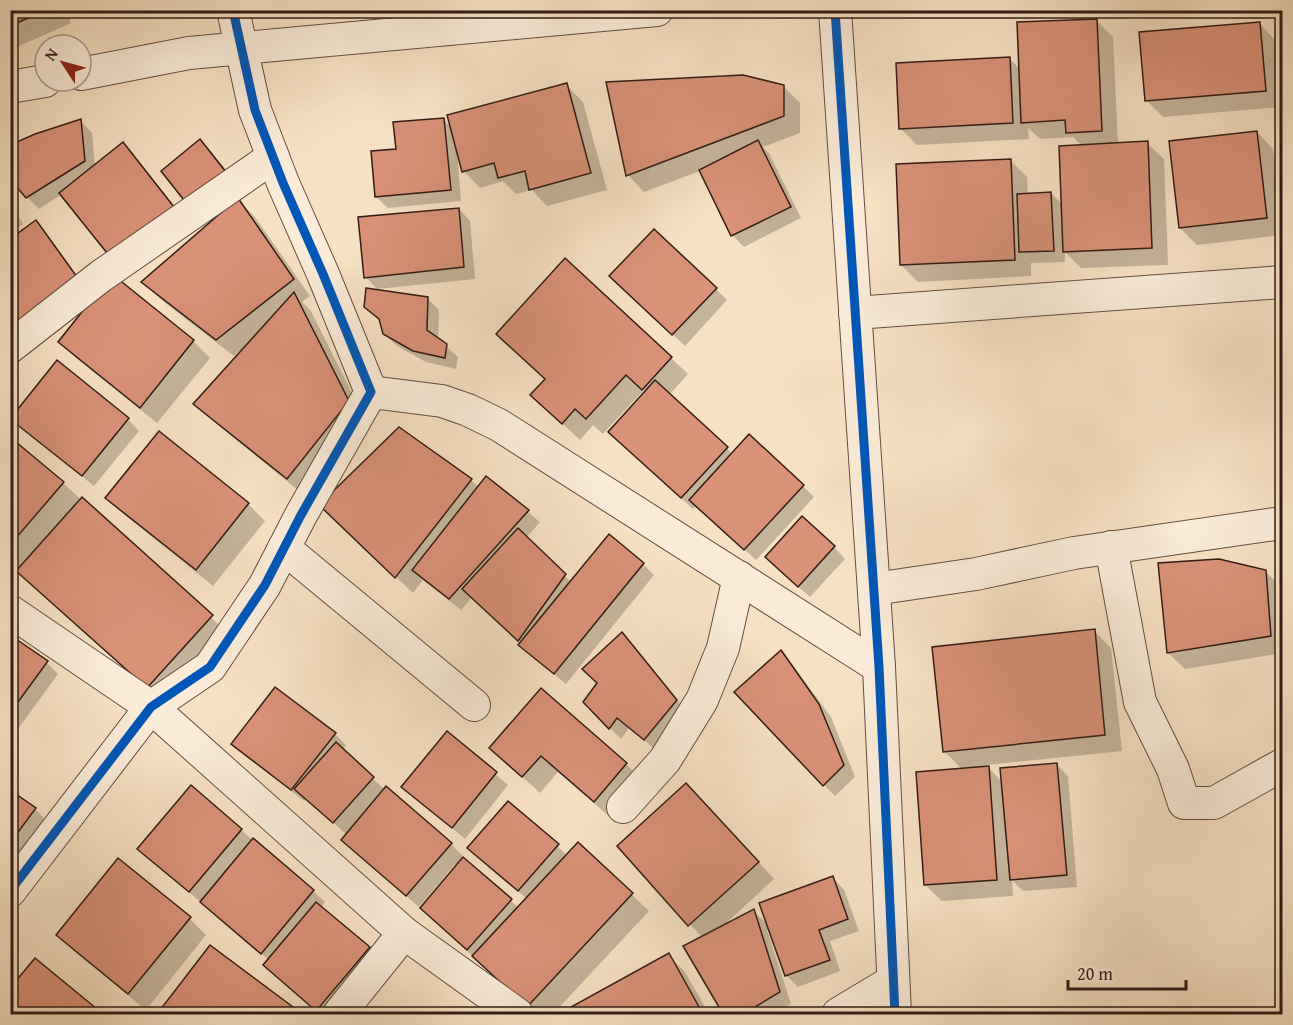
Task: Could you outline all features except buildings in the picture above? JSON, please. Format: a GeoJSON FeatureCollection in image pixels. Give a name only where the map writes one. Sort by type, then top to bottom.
{"type":"FeatureCollection","features":[{"type":"Feature","properties":{"kind":"street"},"geometry":{"type":"LineString","coordinates":[[233,10],[255,110],[371,392]]}},
{"type":"Feature","properties":{"kind":"street"},"geometry":{"type":"LineString","coordinates":[[835,10],[879,667],[895,1014]]}},
{"type":"Feature","properties":{"kind":"street"},"geometry":{"type":"LineString","coordinates":[[93,72],[189,53],[639,11]]}},
{"type":"Feature","properties":{"kind":"street"},"geometry":{"type":"LineString","coordinates":[[10,87],[33,83]]}},
{"type":"Feature","properties":{"kind":"street"},"geometry":{"type":"LineString","coordinates":[[10,347],[100,276],[273,157]]}},
{"type":"Feature","properties":{"kind":"street"},"geometry":{"type":"LineString","coordinates":[[855,313],[1282,282]]}},
{"type":"Feature","properties":{"kind":"street"},"geometry":{"type":"LineString","coordinates":[[10,891],[151,707],[210,667],[265,585],[371,392]]}},
{"type":"Feature","properties":{"kind":"street"},"geometry":{"type":"LineString","coordinates":[[371,392],[441,401],[468,410],[499,425],[879,667]]}},
{"type":"Feature","properties":{"kind":"street"},"geometry":{"type":"LineString","coordinates":[[874,589],[976,574],[1074,553],[1282,523]]}},
{"type":"Feature","properties":{"kind":"street"},"geometry":{"type":"LineString","coordinates":[[284,548],[474,705]]}},
{"type":"Feature","properties":{"kind":"street"},"geometry":{"type":"LineString","coordinates":[[1111,548],[1140,702],[1173,769],[1184,803],[1214,803],[1282,765]]}},
{"type":"Feature","properties":{"kind":"street"},"geometry":{"type":"LineString","coordinates":[[623,807],[665,760],[702,700],[723,648],[739,577]]}},
{"type":"Feature","properties":{"kind":"street"},"geometry":{"type":"LineString","coordinates":[[10,611],[151,707],[404,933],[517,1014]]}},
{"type":"Feature","properties":{"kind":"street"},"geometry":{"type":"LineString","coordinates":[[339,1014],[404,933]]}},
{"type":"Feature","properties":{"kind":"street"},"geometry":{"type":"LineString","coordinates":[[838,1014],[893,981]]}},
{"type":"Feature","properties":{"kind":"cycle path"},"geometry":{"type":"LineString","coordinates":[[10,891],[151,707],[210,667],[265,585],[301,515],[371,392],[283,183],[255,110],[233,10]]}},
{"type":"Feature","properties":{"kind":"cycle path"},"geometry":{"type":"LineString","coordinates":[[835,10],[879,667],[895,1014]]}}]}
